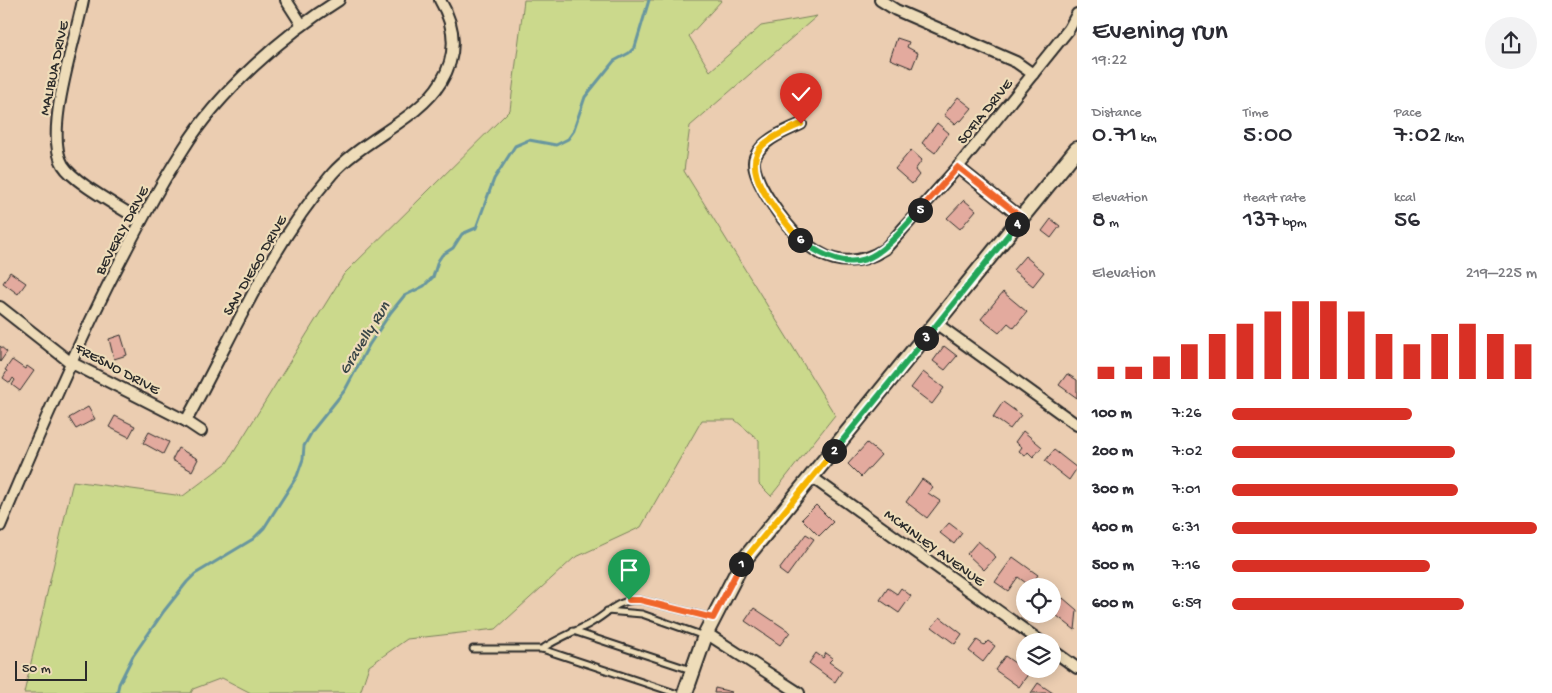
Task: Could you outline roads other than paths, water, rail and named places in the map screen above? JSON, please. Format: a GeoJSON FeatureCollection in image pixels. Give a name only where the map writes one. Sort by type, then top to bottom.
{"type":"FeatureCollection","features":[{"type":"Feature","properties":{"kind":"main road"},"geometry":{"type":"LineString","coordinates":[[685,693],[705,635],[743,561],[813,478],[1077,150]]}},
{"type":"Feature","properties":{"kind":"street","name":"MALIBUA DRIVE"},"geometry":{"type":"LineString","coordinates":[[83,0],[58,118],[58,149],[62,164],[72,175],[141,221]]}},
{"type":"Feature","properties":{"kind":"street"},"geometry":{"type":"LineString","coordinates":[[286,0],[302,25]]}},
{"type":"Feature","properties":{"kind":"street","name":"BEVERLY DRIVE"},"geometry":{"type":"LineString","coordinates":[[0,526],[70,362],[141,221],[185,146],[226,95],[259,62],[302,25],[339,0]]}},
{"type":"Feature","properties":{"kind":"street","name":"SAN DIEGO DRIVE"},"geometry":{"type":"LineString","coordinates":[[186,421],[289,231],[333,173],[372,139],[422,104],[441,82],[449,64],[454,36],[448,13],[440,0]]}},
{"type":"Feature","properties":{"kind":"street","name":"SOFIA DRIVE"},"geometry":{"type":"LineString","coordinates":[[880,0],[896,10],[1016,62],[1033,74]]}},
{"type":"Feature","properties":{"kind":"street","name":"SOFIA DRIVE"},"geometry":{"type":"LineString","coordinates":[[801,124],[774,137],[762,146],[754,158],[754,170],[761,187],[800,239],[818,252],[834,259],[852,261],[870,259],[904,227],[958,167],[1069,29],[1077,14]]}},
{"type":"Feature","properties":{"kind":"street","name":"SOFIA DRIVE"},"geometry":{"type":"LineString","coordinates":[[958,167],[1022,218]]}},
{"type":"Feature","properties":{"kind":"street","name":"FRESNO DRIVE"},"geometry":{"type":"LineString","coordinates":[[0,308],[70,362],[186,421],[201,432]]}},
{"type":"Feature","properties":{"kind":"street"},"geometry":{"type":"LineString","coordinates":[[937,324],[1077,425]]}},
{"type":"Feature","properties":{"kind":"street","name":"MCKINLEY AVENUE"},"geometry":{"type":"LineString","coordinates":[[813,478],[1029,633]]}},
{"type":"Feature","properties":{"kind":"street"},"geometry":{"type":"LineString","coordinates":[[705,635],[799,693]]}},
{"type":"Feature","properties":{"kind":"street"},"geometry":{"type":"LineString","coordinates":[[1061,656],[1077,668]]}},
{"type":"Feature","properties":{"kind":"lane"},"geometry":{"type":"LineString","coordinates":[[542,649],[573,631],[592,623],[622,602],[640,600],[713,618]]}},
{"type":"Feature","properties":{"kind":"lane"},"geometry":{"type":"LineString","coordinates":[[607,611],[656,618],[705,635]]}},
{"type":"Feature","properties":{"kind":"lane"},"geometry":{"type":"LineString","coordinates":[[573,631],[692,670]]}},
{"type":"Feature","properties":{"kind":"lane"},"geometry":{"type":"LineString","coordinates":[[473,649],[542,649],[655,690],[675,693]]}},
{"type":"Feature","properties":{"kind":"waterway","name":"Gravelly Run"},"geometry":{"type":"LineString","coordinates":[[117,693],[119,684],[133,656],[187,582],[195,574],[253,539],[264,528],[297,476],[303,459],[304,446],[313,430],[345,390],[369,345],[391,312],[404,296],[424,286],[433,277],[442,255],[453,248],[462,234],[476,228],[494,179],[515,146],[529,140],[556,145],[568,139],[573,132],[585,97],[614,61],[629,53],[635,47],[649,0]]}}]}
